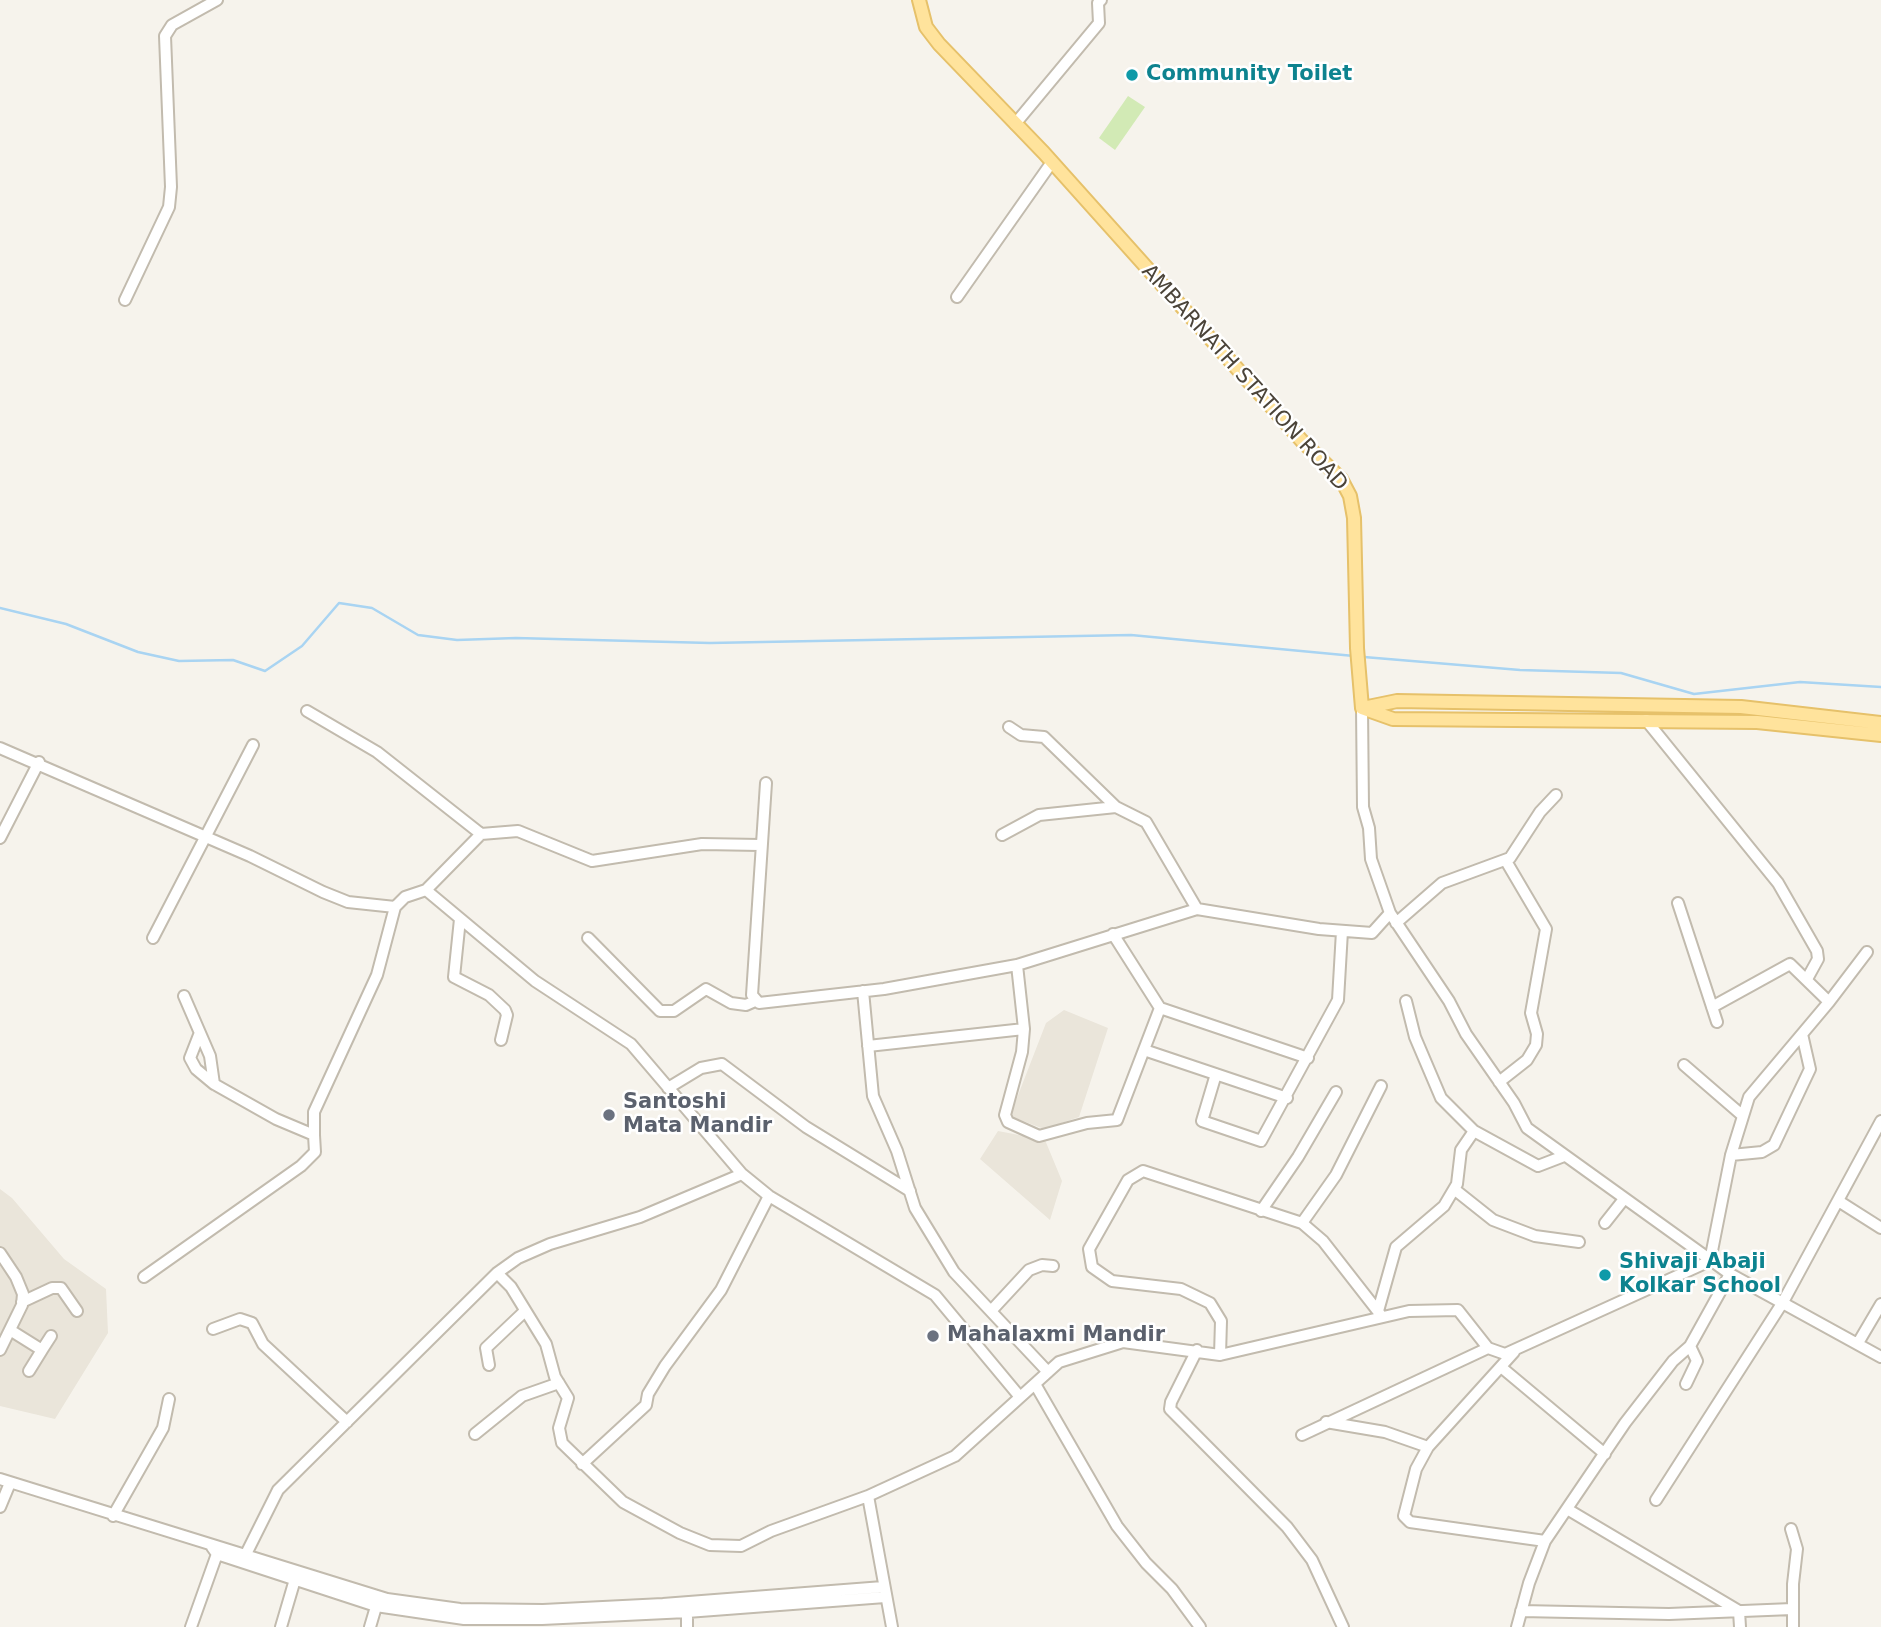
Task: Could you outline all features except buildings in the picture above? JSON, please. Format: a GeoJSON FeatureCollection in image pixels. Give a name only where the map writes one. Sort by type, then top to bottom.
{"type":"FeatureCollection","features":[{"type":"Feature","properties":{"kind":"main road","name":"AMBARNATH STATION ROAD"},"geometry":{"type":"LineString","coordinates":[[919,0],[926,27],[939,44],[1052,163],[1302,441],[1341,479],[1350,496],[1354,517],[1357,648],[1362,708]]}},
{"type":"Feature","properties":{"kind":"main road"},"geometry":{"type":"LineString","coordinates":[[1362,708],[1396,701],[1741,707],[1881,723]]}},
{"type":"Feature","properties":{"kind":"main road"},"geometry":{"type":"LineString","coordinates":[[1362,708],[1393,719],[1757,722],[1881,735]]}},
{"type":"Feature","properties":{"kind":"street"},"geometry":{"type":"LineString","coordinates":[[125,300],[169,207],[172,187],[165,36],[172,25],[217,0]]}},
{"type":"Feature","properties":{"kind":"street"},"geometry":{"type":"LineString","coordinates":[[1015,124],[1100,23],[1098,1]]}},
{"type":"Feature","properties":{"kind":"street"},"geometry":{"type":"LineString","coordinates":[[957,297],[1052,163]]}},
{"type":"Feature","properties":{"kind":"street","name":"AMBARNATH STATION ROAD"},"geometry":{"type":"LineString","coordinates":[[1362,708],[1363,807],[1369,828],[1371,859],[1393,918],[1527,1128],[1730,1274],[1881,1357]]}},
{"type":"Feature","properties":{"kind":"street"},"geometry":{"type":"LineString","coordinates":[[307,711],[377,752],[481,834]]}},
{"type":"Feature","properties":{"kind":"street"},"geometry":{"type":"LineString","coordinates":[[1646,720],[1778,883],[1817,951],[1818,960],[1807,979]]}},
{"type":"Feature","properties":{"kind":"street"},"geometry":{"type":"LineString","coordinates":[[1009,727],[1021,735],[1044,737],[1116,807],[1136,815],[1156,834],[1197,909]]}},
{"type":"Feature","properties":{"kind":"street"},"geometry":{"type":"LineString","coordinates":[[153,938],[253,745]]}},
{"type":"Feature","properties":{"kind":"street"},"geometry":{"type":"LineString","coordinates":[[0,748],[39,762],[348,902],[395,907]]}},
{"type":"Feature","properties":{"kind":"street"},"geometry":{"type":"LineString","coordinates":[[0,838],[39,762]]}},
{"type":"Feature","properties":{"kind":"street"},"geometry":{"type":"LineString","coordinates":[[755,1001],[752,995],[766,783]]}},
{"type":"Feature","properties":{"kind":"street"},"geometry":{"type":"LineString","coordinates":[[588,938],[660,1011],[674,1011],[706,989],[732,1003],[746,1005],[755,1001],[764,1004],[863,992],[1017,965],[1197,909],[1372,933],[1441,883],[1506,861],[1515,853],[1540,812],[1556,795]]}},
{"type":"Feature","properties":{"kind":"street"},"geometry":{"type":"LineString","coordinates":[[1002,835],[1039,816],[1116,807]]}},
{"type":"Feature","properties":{"kind":"street"},"geometry":{"type":"LineString","coordinates":[[144,1277],[301,1166],[315,1152],[312,1125],[314,1112],[377,975],[395,907],[405,897],[426,890],[481,834],[518,831],[592,861],[702,844],[760,845]]}},
{"type":"Feature","properties":{"kind":"street"},"geometry":{"type":"LineString","coordinates":[[1499,1082],[1527,1060],[1536,1045],[1537,1034],[1531,1013],[1546,929],[1506,861]]}},
{"type":"Feature","properties":{"kind":"street"},"geometry":{"type":"LineString","coordinates":[[426,890],[535,981],[631,1044],[742,1174],[769,1196],[935,1295],[1020,1397]]}},
{"type":"Feature","properties":{"kind":"street"},"geometry":{"type":"LineString","coordinates":[[1678,904],[1717,1022]]}},
{"type":"Feature","properties":{"kind":"street"},"geometry":{"type":"LineString","coordinates":[[460,919],[454,977],[489,995],[505,1010],[507,1015],[501,1040]]}},
{"type":"Feature","properties":{"kind":"street"},"geometry":{"type":"LineString","coordinates":[[1216,1074],[1202,1121],[1259,1142],[1287,1098],[1338,1000],[1342,931]]}},
{"type":"Feature","properties":{"kind":"street"},"geometry":{"type":"LineString","coordinates":[[1113,934],[1160,1008],[1308,1058]]}},
{"type":"Feature","properties":{"kind":"street"},"geometry":{"type":"LineString","coordinates":[[498,1273],[511,1287],[545,1344],[559,1383],[568,1398],[559,1428],[562,1443],[623,1502],[680,1533],[710,1545],[741,1546],[772,1531],[867,1496],[955,1456],[1059,1362],[1123,1342],[1220,1355],[1380,1314],[1458,1310],[1488,1348],[1504,1354],[1514,1352],[1710,1261],[1731,1155],[1749,1097],[1867,952]]}},
{"type":"Feature","properties":{"kind":"street"},"geometry":{"type":"LineString","coordinates":[[1017,965],[1024,1029],[1022,1052],[1005,1115],[1011,1126],[1039,1136],[1087,1123],[1117,1120],[1160,1008]]}},
{"type":"Feature","properties":{"kind":"street"},"geometry":{"type":"LineString","coordinates":[[1712,1007],[1786,966],[1794,965],[1829,1002]]}},
{"type":"Feature","properties":{"kind":"street"},"geometry":{"type":"LineString","coordinates":[[863,992],[873,1096],[897,1150],[909,1191],[931,1238],[954,1272],[1048,1372]]}},
{"type":"Feature","properties":{"kind":"street"},"geometry":{"type":"LineString","coordinates":[[184,996],[210,1056],[214,1084]]}},
{"type":"Feature","properties":{"kind":"street"},"geometry":{"type":"LineString","coordinates":[[1406,1001],[1415,1037],[1441,1098],[1474,1131],[1533,1165],[1547,1165],[1564,1156]]}},
{"type":"Feature","properties":{"kind":"street"},"geometry":{"type":"LineString","coordinates":[[868,1046],[1024,1029]]}},
{"type":"Feature","properties":{"kind":"street"},"geometry":{"type":"LineString","coordinates":[[1731,1155],[1762,1152],[1774,1145],[1810,1069],[1802,1034]]}},
{"type":"Feature","properties":{"kind":"street"},"geometry":{"type":"LineString","coordinates":[[199,1035],[190,1058],[196,1069],[214,1084],[297,1129],[314,1135]]}},
{"type":"Feature","properties":{"kind":"street"},"geometry":{"type":"LineString","coordinates":[[1144,1050],[1287,1098]]}},
{"type":"Feature","properties":{"kind":"street"},"geometry":{"type":"LineString","coordinates":[[668,1088],[701,1068],[722,1064],[806,1127],[909,1191]]}},
{"type":"Feature","properties":{"kind":"street"},"geometry":{"type":"LineString","coordinates":[[1684,1065],[1743,1116]]}},
{"type":"Feature","properties":{"kind":"street"},"geometry":{"type":"LineString","coordinates":[[1302,1223],[1336,1175],[1381,1086]]}},
{"type":"Feature","properties":{"kind":"street"},"geometry":{"type":"LineString","coordinates":[[1261,1211],[1298,1157],[1336,1092]]}},
{"type":"Feature","properties":{"kind":"street"},"geometry":{"type":"LineString","coordinates":[[1657,1500],[1783,1302],[1840,1202],[1881,1121]]}},
{"type":"Feature","properties":{"kind":"street"},"geometry":{"type":"LineString","coordinates":[[1380,1314],[1396,1247],[1444,1206],[1454,1189],[1461,1150],[1474,1131]]}},
{"type":"Feature","properties":{"kind":"street"},"geometry":{"type":"LineString","coordinates":[[1220,1355],[1221,1321],[1210,1303],[1181,1289],[1112,1281],[1092,1267],[1088,1249],[1128,1180],[1137,1171],[1302,1223],[1323,1241],[1380,1314]]}},
{"type":"Feature","properties":{"kind":"street"},"geometry":{"type":"LineString","coordinates":[[246,1554],[278,1490],[498,1273],[518,1258],[551,1244],[640,1216],[742,1174]]}},
{"type":"Feature","properties":{"kind":"street"},"geometry":{"type":"LineString","coordinates":[[1454,1189],[1493,1220],[1535,1236],[1579,1242]]}},
{"type":"Feature","properties":{"kind":"street"},"geometry":{"type":"LineString","coordinates":[[582,1464],[646,1405],[648,1394],[665,1366],[721,1290],[769,1196]]}},
{"type":"Feature","properties":{"kind":"street"},"geometry":{"type":"LineString","coordinates":[[1605,1223],[1624,1199]]}},
{"type":"Feature","properties":{"kind":"street"},"geometry":{"type":"LineString","coordinates":[[1840,1202],[1881,1228]]}},
{"type":"Feature","properties":{"kind":"street"},"geometry":{"type":"LineString","coordinates":[[0,1253],[16,1277],[23,1294],[22,1302],[0,1350]]}},
{"type":"Feature","properties":{"kind":"street"},"geometry":{"type":"LineString","coordinates":[[991,1311],[1029,1270],[1042,1265],[1053,1266]]}},
{"type":"Feature","properties":{"kind":"street"},"geometry":{"type":"LineString","coordinates":[[1517,1627],[1545,1541],[1625,1423],[1673,1361],[1690,1346],[1730,1274]]}},
{"type":"Feature","properties":{"kind":"street"},"geometry":{"type":"LineString","coordinates":[[22,1302],[61,1288],[76,1311]]}},
{"type":"Feature","properties":{"kind":"street"},"geometry":{"type":"LineString","coordinates":[[1858,1343],[1881,1304]]}},
{"type":"Feature","properties":{"kind":"street"},"geometry":{"type":"LineString","coordinates":[[489,1365],[486,1348],[525,1311]]}},
{"type":"Feature","properties":{"kind":"street"},"geometry":{"type":"LineString","coordinates":[[213,1329],[240,1319],[252,1323],[263,1344],[347,1422]]}},
{"type":"Feature","properties":{"kind":"street"},"geometry":{"type":"LineString","coordinates":[[10,1330],[42,1350]]}},
{"type":"Feature","properties":{"kind":"street"},"geometry":{"type":"LineString","coordinates":[[29,1371],[51,1336]]}},
{"type":"Feature","properties":{"kind":"street"},"geometry":{"type":"LineString","coordinates":[[1686,1384],[1697,1361],[1690,1346]]}},
{"type":"Feature","properties":{"kind":"street"},"geometry":{"type":"LineString","coordinates":[[1302,1435],[1488,1348]]}},
{"type":"Feature","properties":{"kind":"street"},"geometry":{"type":"LineString","coordinates":[[1197,1350],[1170,1409],[1287,1527],[1312,1560],[1343,1627]]}},
{"type":"Feature","properties":{"kind":"street"},"geometry":{"type":"LineString","coordinates":[[1514,1352],[1428,1447],[1404,1512],[1407,1519],[1545,1541]]}},
{"type":"Feature","properties":{"kind":"street"},"geometry":{"type":"LineString","coordinates":[[1500,1367],[1605,1454]]}},
{"type":"Feature","properties":{"kind":"street"},"geometry":{"type":"LineString","coordinates":[[475,1434],[522,1396],[559,1383]]}},
{"type":"Feature","properties":{"kind":"street"},"geometry":{"type":"LineString","coordinates":[[1035,1384],[1117,1526],[1200,1627]]}},
{"type":"Feature","properties":{"kind":"street"},"geometry":{"type":"LineString","coordinates":[[113,1516],[163,1428],[169,1399]]}},
{"type":"Feature","properties":{"kind":"street"},"geometry":{"type":"LineString","coordinates":[[1326,1422],[1385,1433],[1428,1447]]}},
{"type":"Feature","properties":{"kind":"street"},"geometry":{"type":"LineString","coordinates":[[0,1507],[5,1481],[214,1551],[377,1601],[464,1619],[542,1619],[884,1592]]}},
{"type":"Feature","properties":{"kind":"street"},"geometry":{"type":"LineString","coordinates":[[867,1496],[892,1627]]}},
{"type":"Feature","properties":{"kind":"street"},"geometry":{"type":"LineString","coordinates":[[1567,1509],[1739,1611]]}},
{"type":"Feature","properties":{"kind":"street"},"geometry":{"type":"LineString","coordinates":[[1791,1529],[1797,1549],[1793,1627]]}},
{"type":"Feature","properties":{"kind":"street"},"geometry":{"type":"LineString","coordinates":[[191,1627],[214,1551],[220,1546],[246,1554],[296,1576]]}},
{"type":"Feature","properties":{"kind":"street"},"geometry":{"type":"LineString","coordinates":[[281,1627],[296,1576]]}},
{"type":"Feature","properties":{"kind":"street"},"geometry":{"type":"LineString","coordinates":[[370,1627],[377,1601]]}},
{"type":"Feature","properties":{"kind":"street"},"geometry":{"type":"LineString","coordinates":[[687,1607],[687,1627]]}},
{"type":"Feature","properties":{"kind":"street"},"geometry":{"type":"LineString","coordinates":[[1521,1611],[1685,1614],[1792,1609]]}},
{"type":"Feature","properties":{"kind":"street"},"geometry":{"type":"LineString","coordinates":[[1739,1611],[1740,1627]]}},
{"type":"Feature","properties":{"kind":"street"},"geometry":{"type":"LineString","coordinates":[[1685,1614],[1686,1627]]}},
{"type":"Feature","properties":{"kind":"shaded area"},"geometry":{"type":"Polygon","coordinates":[[[1064,1010],[1108,1028],[1079,1117],[1044,1129],[1010,1116],[1046,1023],[1064,1010]]]}},
{"type":"Feature","properties":{"kind":"shaded area"},"geometry":{"type":"Polygon","coordinates":[[[998,1131],[1045,1140],[1062,1181],[1050,1220],[980,1159],[998,1131]]]}},
{"type":"Feature","properties":{"kind":"shaded area"},"geometry":{"type":"Polygon","coordinates":[[[0,1189],[12,1198],[64,1259],[106,1289],[108,1333],[55,1419],[0,1406],[0,1189]]]}},
{"type":"Feature","properties":{"kind":"green space"},"geometry":{"type":"Polygon","coordinates":[[[1128,96],[1145,107],[1115,150],[1099,138],[1128,96]]]}},
{"type":"Feature","properties":{"kind":"waterway"},"geometry":{"type":"LineString","coordinates":[[0,608],[66,624],[138,652],[179,661],[233,660],[265,671],[302,646],[339,603],[372,608],[418,635],[457,640],[516,638],[710,643],[1131,635],[1354,656]]}},
{"type":"Feature","properties":{"kind":"waterway"},"geometry":{"type":"LineString","coordinates":[[1364,657],[1520,670],[1621,673],[1694,694],[1800,682],[1881,687]]}},
{"type":"Feature","properties":{"kind":"place","name":"Community Toilet"},"geometry":{"type":"Point","coordinates":[1132,75]}},
{"type":"Feature","properties":{"kind":"place","name":"Santoshi Mata Mandir"},"geometry":{"type":"Point","coordinates":[609,1115]}},
{"type":"Feature","properties":{"kind":"place","name":"Shivaji Abaji Kolkar School"},"geometry":{"type":"Point","coordinates":[1605,1275]}},
{"type":"Feature","properties":{"kind":"place","name":"Mahalaxmi Mandir"},"geometry":{"type":"Point","coordinates":[933,1336]}}]}
